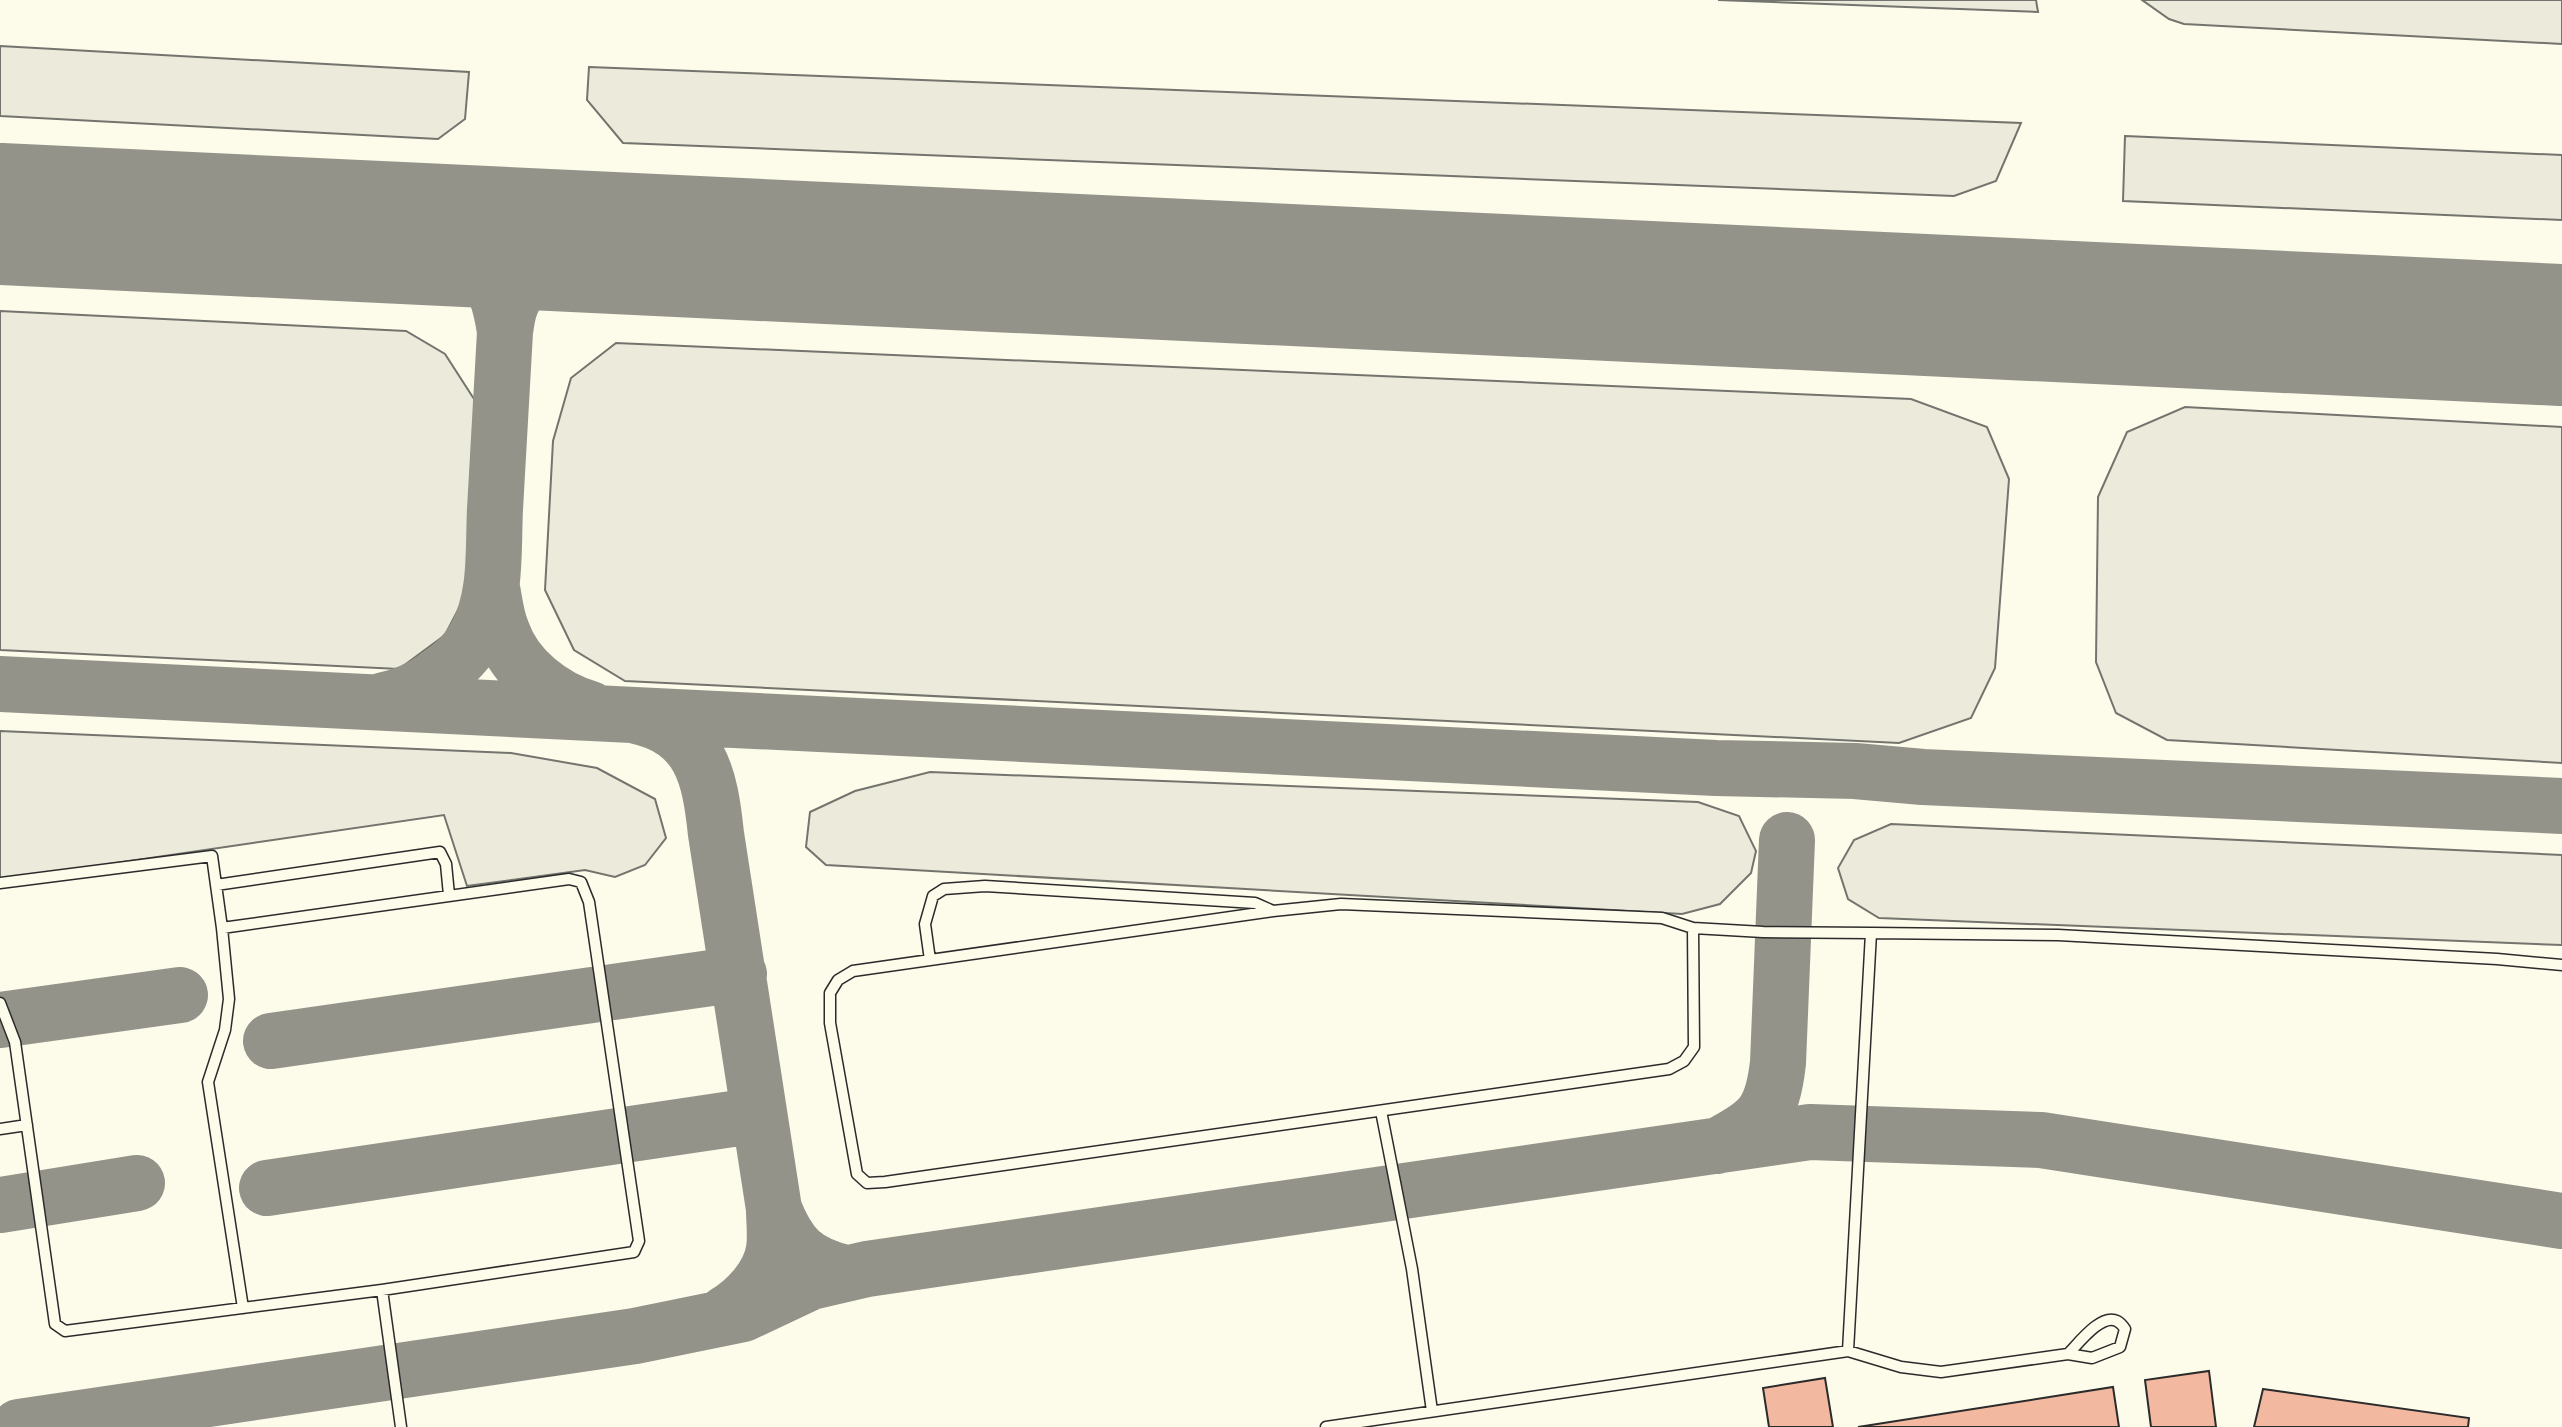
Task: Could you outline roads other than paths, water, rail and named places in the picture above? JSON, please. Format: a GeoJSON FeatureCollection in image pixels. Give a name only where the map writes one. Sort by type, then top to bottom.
{"type":"FeatureCollection","features":[{"type":"Feature","properties":{"kind":"lane"},"geometry":{"type":"LineString","coordinates":[[216,885],[440,852],[446,864],[449,895]]}},
{"type":"Feature","properties":{"kind":"lane"},"geometry":{"type":"LineString","coordinates":[[0,883],[212,856],[229,999],[225,1030],[208,1082],[243,1308]]}},
{"type":"Feature","properties":{"kind":"lane"},"geometry":{"type":"LineString","coordinates":[[0,1003],[15,1042],[55,1324],[65,1331],[382,1290],[634,1252],[639,1241],[589,902],[581,882],[569,879],[222,928]]}},
{"type":"Feature","properties":{"kind":"lane"},"geometry":{"type":"LineString","coordinates":[[930,960],[925,924],[933,896],[944,889],[985,886],[1197,898],[1255,903],[1273,911]]}},
{"type":"Feature","properties":{"kind":"lane"},"geometry":{"type":"LineString","coordinates":[[1693,928],[1696,1030],[1694,1047],[1684,1061],[1669,1069],[867,1183],[857,1174],[830,1023],[830,993],[838,980],[853,971],[1273,911],[1341,904],[1662,918],[1693,928],[1763,932],[2058,935],[2497,959],[2562,965]]}},
{"type":"Feature","properties":{"kind":"lane"},"geometry":{"type":"LineString","coordinates":[[1848,1351],[1871,933]]}},
{"type":"Feature","properties":{"kind":"lane"},"geometry":{"type":"LineString","coordinates":[[1381,1111],[1412,1269],[1432,1411]]}},
{"type":"Feature","properties":{"kind":"lane"},"geometry":{"type":"LineString","coordinates":[[0,1129],[27,1125]]}},
{"type":"Feature","properties":{"kind":"lane"},"geometry":{"type":"LineString","coordinates":[[382,1290],[401,1427]]}},
{"type":"Feature","properties":{"kind":"lane"},"geometry":{"type":"LineString","coordinates":[[1326,1427],[1848,1351],[1901,1367],[1941,1372],[2068,1354],[2092,1358],[2120,1346],[2125,1329],[2117,1321],[2107,1320],[2094,1327],[2068,1354]]}}]}
